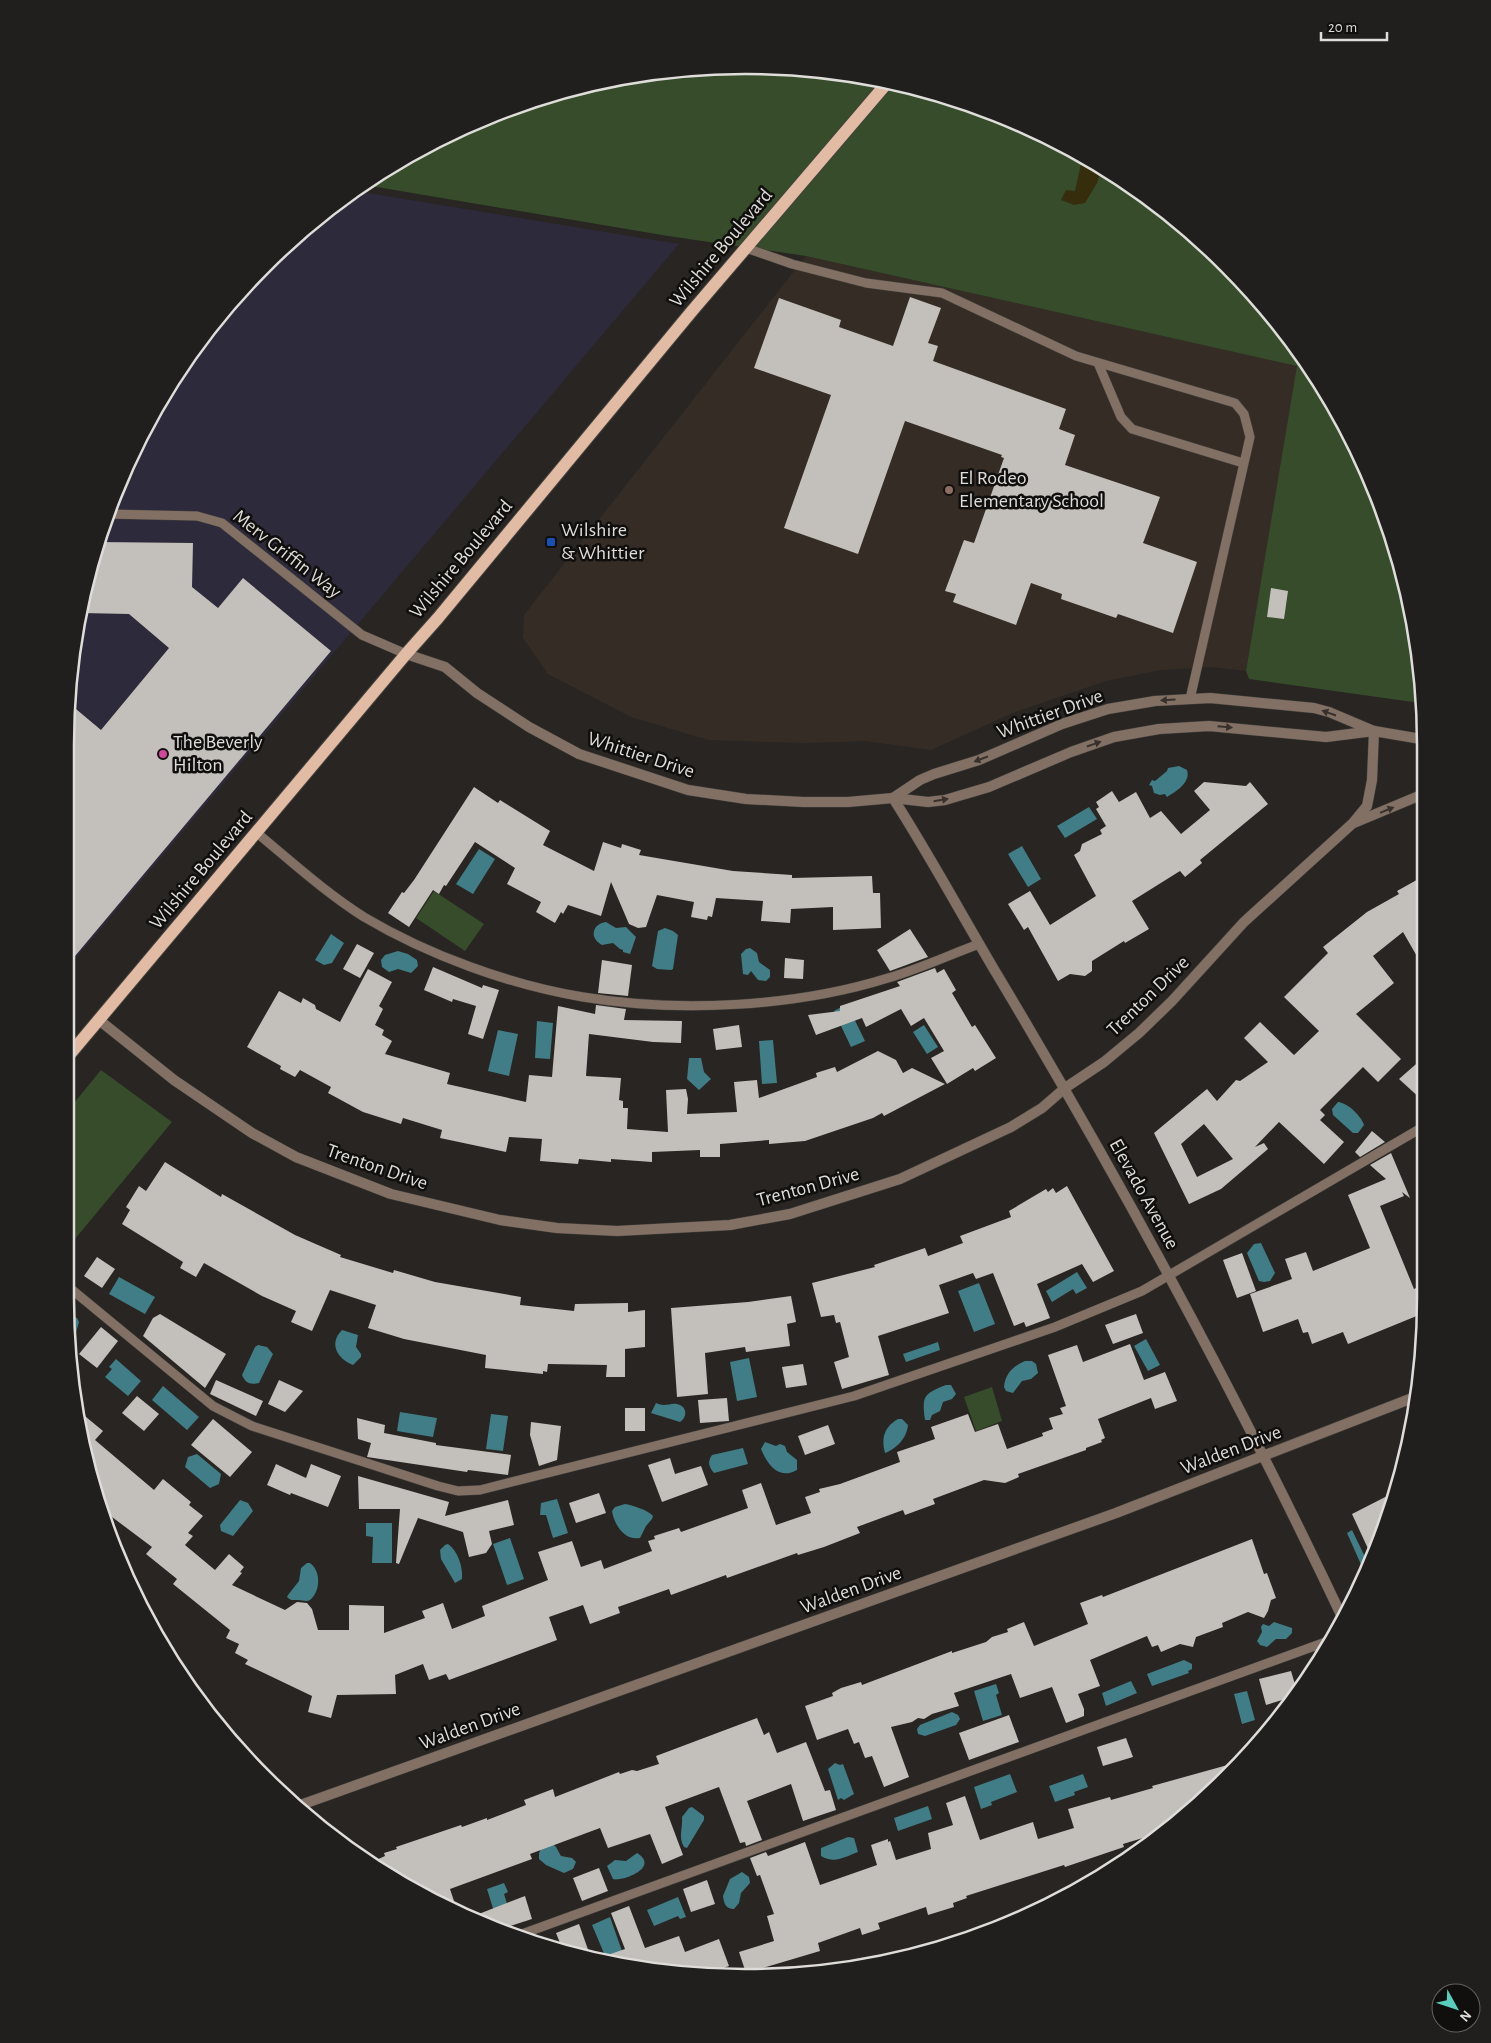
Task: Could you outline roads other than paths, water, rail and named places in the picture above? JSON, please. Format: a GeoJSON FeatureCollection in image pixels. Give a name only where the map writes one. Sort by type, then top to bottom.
{"type":"FeatureCollection","features":[{"type":"Feature","properties":{"kind":"main road","name":"Wilshire Boulevard"},"geometry":{"type":"LineString","coordinates":[[74,1049],[438,618],[595,427],[882,88]]}},
{"type":"Feature","properties":{"kind":"street","name":"Whittier Drive"},"geometry":{"type":"LineString","coordinates":[[406,654],[445,667],[477,693],[528,727],[579,754],[688,790],[746,799],[803,802],[848,802],[893,798],[928,802],[948,799],[989,787],[1071,752],[1114,737],[1159,729],[1208,726],[1326,737],[1374,731]]}},
{"type":"Feature","properties":{"kind":"street","name":"Whittier Drive"},"geometry":{"type":"LineString","coordinates":[[893,798],[926,777],[978,760],[1080,718],[1108,709],[1155,701],[1210,698],[1314,708],[1329,712],[1374,731],[1417,738]]}},
{"type":"Feature","properties":{"kind":"street","name":"Trenton Drive"},"geometry":{"type":"LineString","coordinates":[[99,1020],[209,1106],[252,1133],[296,1157],[391,1194],[500,1220],[557,1228],[617,1231],[721,1225],[790,1214],[900,1179],[1011,1127],[1042,1108],[1065,1088],[1104,1062],[1139,1033],[1172,1001],[1244,922],[1353,824],[1367,806],[1372,780],[1374,731]]}},
{"type":"Feature","properties":{"kind":"street"},"geometry":{"type":"LineString","coordinates":[[1353,824],[1417,797]]}},
{"type":"Feature","properties":{"kind":"street","name":"Elevado Avenue"},"geometry":{"type":"LineString","coordinates":[[893,798],[1065,1088],[1169,1276],[1217,1364],[1264,1457],[1339,1612]]}},
{"type":"Feature","properties":{"kind":"street","name":"Walden Drive"},"geometry":{"type":"LineString","coordinates":[[304,1804],[1116,1513],[1409,1399]]}},
{"type":"Feature","properties":{"kind":"lane"},"geometry":{"type":"LineString","coordinates":[[746,248],[792,264],[866,283],[942,293],[1076,356],[1235,403],[1244,414],[1250,437],[1190,699]]}},
{"type":"Feature","properties":{"kind":"lane"},"geometry":{"type":"LineString","coordinates":[[1098,363],[1121,417],[1132,429],[1243,463]]}},
{"type":"Feature","properties":{"kind":"lane","name":"Merv Griffin Way"},"geometry":{"type":"LineString","coordinates":[[115,514],[197,516],[222,523],[362,635],[406,654]]}},
{"type":"Feature","properties":{"kind":"lane"},"geometry":{"type":"LineString","coordinates":[[257,833],[325,889],[364,916],[401,936],[484,971],[534,986],[583,997],[686,1005],[738,1004],[789,999],[837,991],[887,979],[979,944]]}},
{"type":"Feature","properties":{"kind":"lane"},"geometry":{"type":"LineString","coordinates":[[74,1291],[213,1406],[231,1417],[252,1426],[458,1491],[480,1490],[854,1396],[1055,1327],[1142,1291],[1417,1131]]}},
{"type":"Feature","properties":{"kind":"lane"},"geometry":{"type":"LineString","coordinates":[[526,1933],[1320,1644]]}},
{"type":"Feature","properties":{"kind":"water"},"geometry":{"type":"Polygon","coordinates":[[[1179,766],[1187,770],[1188,774],[1182,786],[1167,797],[1165,794],[1154,793],[1152,786],[1149,785],[1152,780],[1155,781],[1168,768],[1179,766]]]}},
{"type":"Feature","properties":{"kind":"water"},"geometry":{"type":"Polygon","coordinates":[[[1089,807],[1097,819],[1065,838],[1057,826],[1089,807]]]}},
{"type":"Feature","properties":{"kind":"water"},"geometry":{"type":"Polygon","coordinates":[[[1022,846],[1041,879],[1028,887],[1008,854],[1022,846]]]}},
{"type":"Feature","properties":{"kind":"water"},"geometry":{"type":"Polygon","coordinates":[[[479,849],[495,859],[473,894],[456,884],[479,849]]]}},
{"type":"Feature","properties":{"kind":"water"},"geometry":{"type":"Polygon","coordinates":[[[606,922],[616,928],[626,927],[636,937],[630,954],[623,952],[613,943],[602,945],[595,939],[595,928],[601,923],[606,922]]]}},
{"type":"Feature","properties":{"kind":"water"},"geometry":{"type":"Polygon","coordinates":[[[665,928],[678,935],[673,969],[671,970],[657,969],[652,966],[658,931],[665,928]]]}},
{"type":"Feature","properties":{"kind":"water"},"geometry":{"type":"Polygon","coordinates":[[[331,934],[344,943],[332,963],[324,965],[315,960],[331,934]]]}},
{"type":"Feature","properties":{"kind":"water"},"geometry":{"type":"Polygon","coordinates":[[[750,948],[757,953],[759,962],[770,970],[770,977],[766,981],[758,980],[751,971],[748,975],[743,974],[741,954],[750,948]]]}},
{"type":"Feature","properties":{"kind":"water"},"geometry":{"type":"Polygon","coordinates":[[[398,951],[408,954],[417,960],[418,966],[411,973],[398,969],[389,972],[382,967],[381,960],[385,955],[398,951]]]}},
{"type":"Feature","properties":{"kind":"water"},"geometry":{"type":"Polygon","coordinates":[[[847,1004],[865,1041],[851,1047],[834,1011],[847,1004]]]}},
{"type":"Feature","properties":{"kind":"water"},"geometry":{"type":"Polygon","coordinates":[[[537,1021],[553,1023],[550,1059],[535,1058],[537,1021]]]}},
{"type":"Feature","properties":{"kind":"water"},"geometry":{"type":"Polygon","coordinates":[[[924,1025],[938,1047],[927,1054],[913,1032],[924,1025]]]}},
{"type":"Feature","properties":{"kind":"water"},"geometry":{"type":"Polygon","coordinates":[[[498,1030],[518,1034],[509,1076],[488,1071],[498,1030]]]}},
{"type":"Feature","properties":{"kind":"water"},"geometry":{"type":"Polygon","coordinates":[[[773,1040],[777,1083],[762,1084],[759,1041],[773,1040]]]}},
{"type":"Feature","properties":{"kind":"water"},"geometry":{"type":"Polygon","coordinates":[[[689,1058],[701,1058],[704,1072],[711,1079],[699,1090],[687,1079],[689,1058]]]}},
{"type":"Feature","properties":{"kind":"water"},"geometry":{"type":"Polygon","coordinates":[[[1338,1102],[1350,1107],[1360,1118],[1364,1125],[1358,1133],[1353,1133],[1333,1115],[1332,1109],[1338,1102]]]}},
{"type":"Feature","properties":{"kind":"water"},"geometry":{"type":"Polygon","coordinates":[[[1261,1243],[1275,1273],[1270,1281],[1264,1282],[1259,1281],[1247,1253],[1254,1244],[1261,1243]]]}},
{"type":"Feature","properties":{"kind":"water"},"geometry":{"type":"Polygon","coordinates":[[[1077,1272],[1087,1288],[1076,1294],[1073,1289],[1052,1302],[1046,1291],[1077,1272]]]}},
{"type":"Feature","properties":{"kind":"water"},"geometry":{"type":"Polygon","coordinates":[[[119,1277],[155,1297],[145,1314],[109,1294],[119,1277]]]}},
{"type":"Feature","properties":{"kind":"water"},"geometry":{"type":"Polygon","coordinates":[[[979,1283],[995,1324],[974,1332],[958,1291],[979,1283]]]}},
{"type":"Feature","properties":{"kind":"water"},"geometry":{"type":"Polygon","coordinates":[[[74,1317],[79,1322],[75,1337],[74,1317]]]}},
{"type":"Feature","properties":{"kind":"water"},"geometry":{"type":"Polygon","coordinates":[[[342,1330],[358,1335],[356,1347],[361,1357],[353,1365],[339,1355],[335,1346],[338,1335],[342,1330]]]}},
{"type":"Feature","properties":{"kind":"water"},"geometry":{"type":"Polygon","coordinates":[[[1146,1339],[1160,1365],[1148,1371],[1134,1346],[1146,1339]]]}},
{"type":"Feature","properties":{"kind":"water"},"geometry":{"type":"Polygon","coordinates":[[[938,1342],[940,1350],[906,1362],[903,1354],[938,1342]]]}},
{"type":"Feature","properties":{"kind":"water"},"geometry":{"type":"Polygon","coordinates":[[[258,1345],[267,1347],[273,1354],[259,1383],[253,1384],[246,1382],[242,1375],[255,1347],[258,1345]]]}},
{"type":"Feature","properties":{"kind":"water"},"geometry":{"type":"Polygon","coordinates":[[[749,1358],[757,1397],[737,1401],[730,1362],[749,1358]]]}},
{"type":"Feature","properties":{"kind":"water"},"geometry":{"type":"Polygon","coordinates":[[[116,1359],[141,1381],[128,1396],[105,1377],[112,1369],[109,1367],[116,1359]]]}},
{"type":"Feature","properties":{"kind":"water"},"geometry":{"type":"Polygon","coordinates":[[[1025,1361],[1032,1361],[1036,1364],[1038,1373],[1031,1379],[1022,1381],[1013,1393],[1006,1391],[1004,1387],[1008,1374],[1013,1368],[1025,1361]]]}},
{"type":"Feature","properties":{"kind":"water"},"geometry":{"type":"Polygon","coordinates":[[[946,1385],[951,1385],[956,1394],[952,1399],[943,1402],[940,1411],[932,1415],[930,1420],[925,1420],[924,1401],[926,1397],[933,1391],[946,1385]]]}},
{"type":"Feature","properties":{"kind":"water"},"geometry":{"type":"Polygon","coordinates":[[[163,1386],[199,1417],[187,1430],[152,1400],[163,1386]]]}},
{"type":"Feature","properties":{"kind":"water"},"geometry":{"type":"Polygon","coordinates":[[[656,1403],[680,1405],[685,1412],[683,1420],[680,1422],[651,1413],[656,1403]]]}},
{"type":"Feature","properties":{"kind":"water"},"geometry":{"type":"Polygon","coordinates":[[[400,1412],[437,1418],[433,1437],[397,1431],[400,1412]]]}},
{"type":"Feature","properties":{"kind":"water"},"geometry":{"type":"Polygon","coordinates":[[[491,1414],[508,1416],[503,1451],[486,1449],[491,1414]]]}},
{"type":"Feature","properties":{"kind":"water"},"geometry":{"type":"Polygon","coordinates":[[[902,1419],[908,1425],[906,1434],[897,1446],[885,1453],[883,1442],[885,1433],[893,1422],[902,1419]]]}},
{"type":"Feature","properties":{"kind":"water"},"geometry":{"type":"Polygon","coordinates":[[[765,1442],[776,1446],[780,1444],[785,1446],[787,1452],[797,1460],[797,1470],[785,1473],[775,1470],[767,1461],[761,1449],[765,1442]]]}},
{"type":"Feature","properties":{"kind":"water"},"geometry":{"type":"Polygon","coordinates":[[[743,1448],[748,1464],[714,1473],[709,1464],[712,1455],[743,1448]]]}},
{"type":"Feature","properties":{"kind":"water"},"geometry":{"type":"Polygon","coordinates":[[[197,1454],[221,1474],[219,1484],[210,1488],[185,1467],[188,1457],[197,1454]]]}},
{"type":"Feature","properties":{"kind":"water"},"geometry":{"type":"Polygon","coordinates":[[[557,1499],[568,1533],[553,1538],[546,1515],[540,1515],[541,1503],[557,1499]]]}},
{"type":"Feature","properties":{"kind":"water"},"geometry":{"type":"Polygon","coordinates":[[[240,1500],[248,1503],[253,1511],[233,1536],[221,1531],[220,1525],[240,1500]]]}},
{"type":"Feature","properties":{"kind":"water"},"geometry":{"type":"Polygon","coordinates":[[[625,1504],[644,1510],[653,1516],[640,1538],[629,1537],[615,1521],[612,1511],[615,1507],[625,1504]]]}},
{"type":"Feature","properties":{"kind":"water"},"geometry":{"type":"Polygon","coordinates":[[[366,1523],[392,1523],[392,1563],[372,1563],[373,1537],[366,1536],[366,1523]]]}},
{"type":"Feature","properties":{"kind":"water"},"geometry":{"type":"Polygon","coordinates":[[[1352,1530],[1365,1557],[1361,1565],[1347,1533],[1352,1530]]]}},
{"type":"Feature","properties":{"kind":"water"},"geometry":{"type":"Polygon","coordinates":[[[510,1538],[524,1579],[507,1585],[493,1544],[510,1538]]]}},
{"type":"Feature","properties":{"kind":"water"},"geometry":{"type":"Polygon","coordinates":[[[448,1544],[457,1555],[462,1569],[462,1579],[455,1583],[441,1559],[440,1550],[448,1544]]]}},
{"type":"Feature","properties":{"kind":"water"},"geometry":{"type":"Polygon","coordinates":[[[307,1563],[314,1567],[318,1576],[316,1592],[309,1601],[291,1600],[287,1597],[299,1581],[301,1568],[307,1563]]]}},
{"type":"Feature","properties":{"kind":"water"},"geometry":{"type":"Polygon","coordinates":[[[1274,1622],[1292,1628],[1292,1633],[1286,1639],[1276,1639],[1267,1647],[1260,1645],[1257,1641],[1262,1632],[1261,1627],[1263,1624],[1269,1626],[1274,1622]]]}},
{"type":"Feature","properties":{"kind":"water"},"geometry":{"type":"Polygon","coordinates":[[[1184,1660],[1192,1664],[1192,1669],[1188,1671],[1189,1673],[1152,1686],[1147,1674],[1184,1660]]]}},
{"type":"Feature","properties":{"kind":"water"},"geometry":{"type":"Polygon","coordinates":[[[1131,1681],[1137,1693],[1106,1706],[1102,1693],[1131,1681]]]}},
{"type":"Feature","properties":{"kind":"water"},"geometry":{"type":"Polygon","coordinates":[[[996,1684],[999,1693],[996,1695],[1002,1715],[983,1721],[974,1691],[996,1684]]]}},
{"type":"Feature","properties":{"kind":"water"},"geometry":{"type":"Polygon","coordinates":[[[1247,1691],[1255,1720],[1242,1724],[1234,1694],[1247,1691]]]}},
{"type":"Feature","properties":{"kind":"water"},"geometry":{"type":"Polygon","coordinates":[[[952,1712],[958,1715],[960,1719],[956,1725],[925,1736],[918,1734],[917,1729],[920,1725],[952,1712]]]}},
{"type":"Feature","properties":{"kind":"water"},"geometry":{"type":"Polygon","coordinates":[[[835,1763],[843,1764],[854,1794],[844,1800],[841,1798],[838,1800],[828,1769],[835,1763]]]}},
{"type":"Feature","properties":{"kind":"water"},"geometry":{"type":"Polygon","coordinates":[[[1010,1774],[1017,1792],[991,1802],[992,1805],[981,1809],[974,1787],[1010,1774]]]}},
{"type":"Feature","properties":{"kind":"water"},"geometry":{"type":"Polygon","coordinates":[[[1083,1774],[1088,1787],[1074,1792],[1075,1795],[1055,1802],[1049,1786],[1083,1774]]]}},
{"type":"Feature","properties":{"kind":"water"},"geometry":{"type":"Polygon","coordinates":[[[928,1806],[932,1819],[898,1831],[894,1818],[928,1806]]]}},
{"type":"Feature","properties":{"kind":"water"},"geometry":{"type":"Polygon","coordinates":[[[692,1807],[704,1816],[704,1820],[687,1848],[684,1847],[681,1840],[682,1817],[692,1807]]]}},
{"type":"Feature","properties":{"kind":"water"},"geometry":{"type":"Polygon","coordinates":[[[848,1837],[854,1838],[858,1852],[835,1860],[821,1856],[821,1848],[848,1837]]]}},
{"type":"Feature","properties":{"kind":"water"},"geometry":{"type":"Polygon","coordinates":[[[553,1844],[561,1856],[572,1858],[576,1862],[573,1869],[564,1873],[546,1865],[539,1859],[542,1847],[553,1844]]]}},
{"type":"Feature","properties":{"kind":"water"},"geometry":{"type":"Polygon","coordinates":[[[637,1853],[643,1859],[642,1869],[630,1876],[613,1879],[607,1866],[615,1860],[626,1861],[637,1853]]]}},
{"type":"Feature","properties":{"kind":"water"},"geometry":{"type":"Polygon","coordinates":[[[742,1872],[749,1877],[750,1883],[741,1893],[739,1903],[734,1909],[729,1908],[725,1904],[723,1896],[730,1879],[742,1872]]]}},
{"type":"Feature","properties":{"kind":"water"},"geometry":{"type":"Polygon","coordinates":[[[504,1883],[508,1892],[504,1894],[510,1913],[496,1918],[487,1889],[504,1883]]]}},
{"type":"Feature","properties":{"kind":"water"},"geometry":{"type":"Polygon","coordinates":[[[678,1897],[686,1917],[680,1919],[678,1916],[654,1926],[647,1910],[678,1897]]]}},
{"type":"Feature","properties":{"kind":"water"},"geometry":{"type":"Polygon","coordinates":[[[610,1917],[622,1951],[612,1955],[604,1954],[592,1925],[610,1917]]]}},
{"type":"Feature","properties":{"kind":"place","name":"El Rodeo Elementary School"},"geometry":{"type":"Point","coordinates":[949,490]}},
{"type":"Feature","properties":{"kind":"place","name":"Wilshire & Whittier"},"geometry":{"type":"Point","coordinates":[551,542]}},
{"type":"Feature","properties":{"kind":"place","name":"The Beverly Hilton"},"geometry":{"type":"Point","coordinates":[163,754]}}]}
